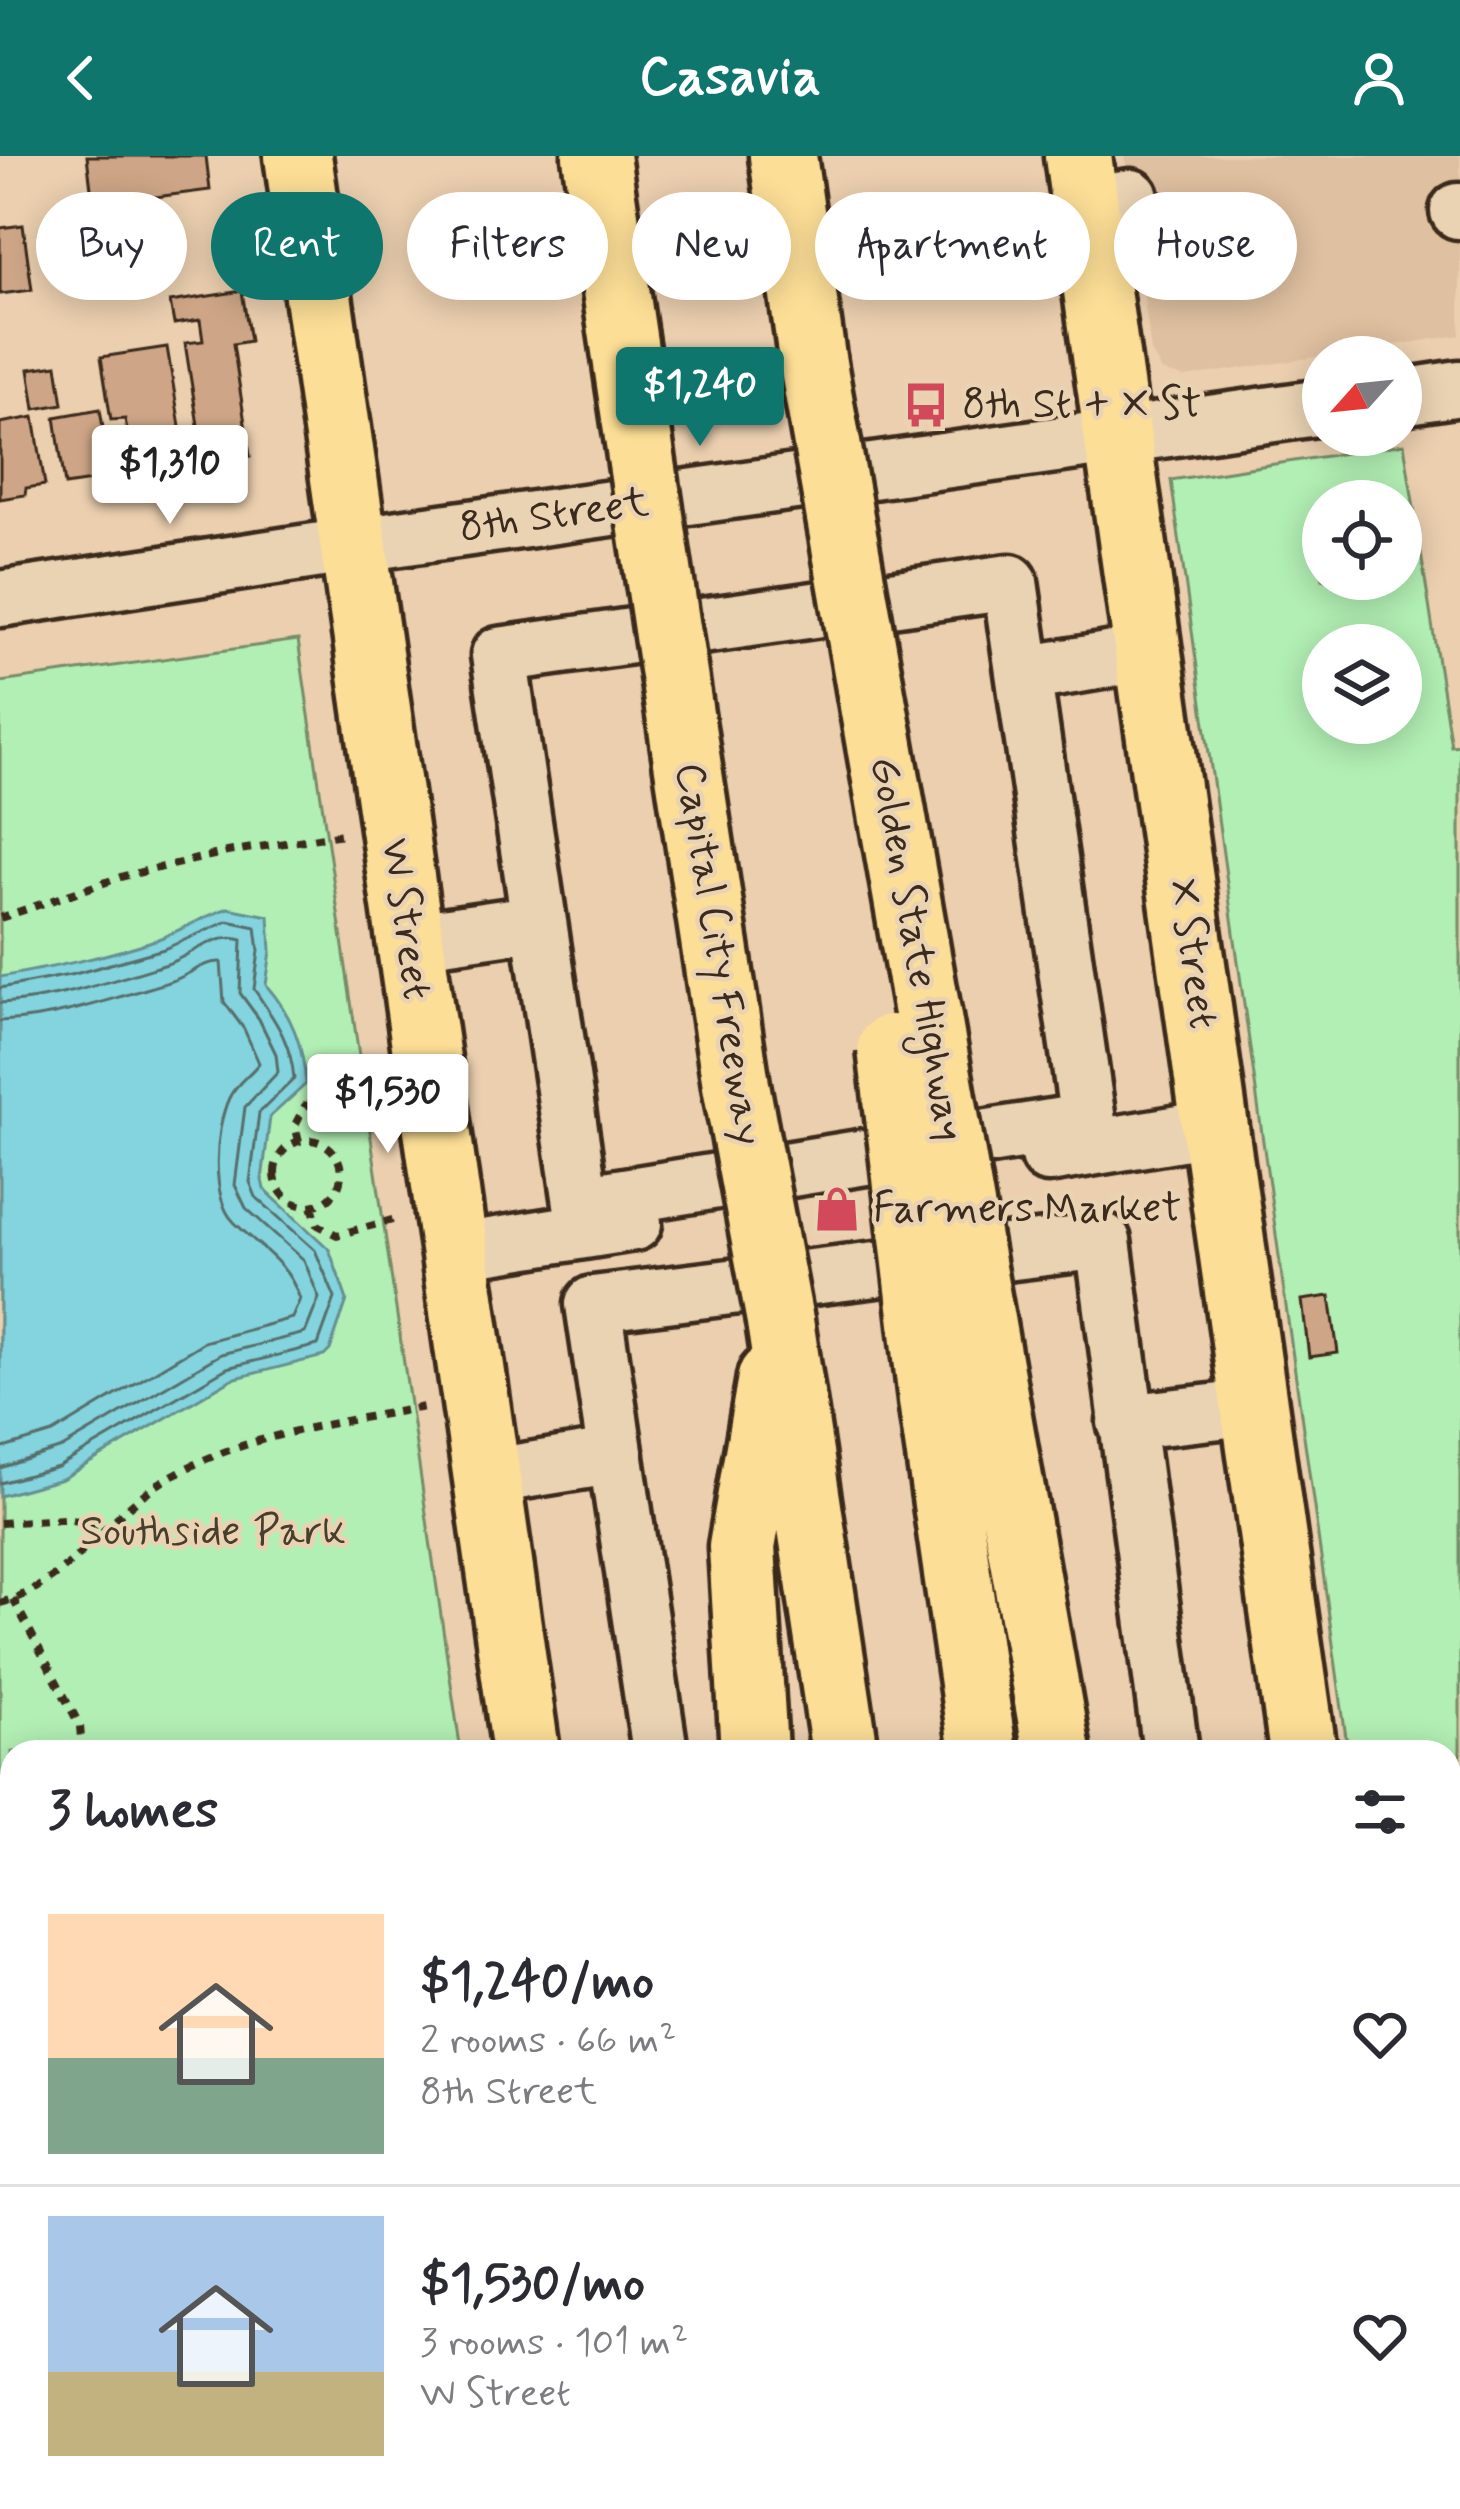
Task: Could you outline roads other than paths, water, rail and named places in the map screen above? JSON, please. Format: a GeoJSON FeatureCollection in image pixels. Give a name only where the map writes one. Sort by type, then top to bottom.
{"type":"FeatureCollection","features":[{"type":"Feature","properties":{"kind":"main road","name":"W Street"},"geometry":{"type":"LineString","coordinates":[[298,156],[524,1740]]}},
{"type":"Feature","properties":{"kind":"main road","name":"Capital City Freeway"},"geometry":{"type":"LineString","coordinates":[[596,156],[736,1085],[780,1321],[843,1740]]}},
{"type":"Feature","properties":{"kind":"main road"},"geometry":{"type":"LineString","coordinates":[[783,156],[812,358],[932,1400],[981,1740]]}},
{"type":"Feature","properties":{"kind":"main road","name":"X Street"},"geometry":{"type":"LineString","coordinates":[[1098,186],[1119,434],[1301,1740]]}},
{"type":"Feature","properties":{"kind":"main road","name":"Golden State Highway"},"geometry":{"type":"LineString","coordinates":[[812,358],[1055,1740]]}},
{"type":"Feature","properties":{"kind":"main road"},"geometry":{"type":"LineString","coordinates":[[753,1740],[742,1547],[780,1321]]}},
{"type":"Feature","properties":{"kind":"street"},"geometry":{"type":"LineString","coordinates":[[1422,394],[1460,388]]}},
{"type":"Feature","properties":{"kind":"street","name":"8th Street"},"geometry":{"type":"LineString","coordinates":[[0,599],[1302,410]]}},
{"type":"Feature","properties":{"kind":"street"},"geometry":{"type":"LineString","coordinates":[[1010,582],[1024,674],[1088,1121],[581,1202],[499,655],[1010,582]]}},
{"type":"Feature","properties":{"kind":"street"},"geometry":{"type":"LineString","coordinates":[[1024,674],[1150,653]]}},
{"type":"Feature","properties":{"kind":"street"},"geometry":{"type":"LineString","coordinates":[[408,941],[539,922]]}},
{"type":"Feature","properties":{"kind":"street"},"geometry":{"type":"LineString","coordinates":[[453,1252],[1216,1127]]}},
{"type":"Feature","properties":{"kind":"street"},"geometry":{"type":"LineString","coordinates":[[658,1740],[593,1304],[1103,1241],[1169,1740]]}},
{"type":"Feature","properties":{"kind":"street"},"geometry":{"type":"LineString","coordinates":[[1125,1422],[1256,1407]]}},
{"type":"Feature","properties":{"kind":"street"},"geometry":{"type":"LineString","coordinates":[[486,1477],[616,1456]]}},
{"type":"Feature","properties":{"kind":"water"},"geometry":{"type":"Polygon","coordinates":[[[228,908],[269,916],[266,985],[289,1019],[302,1056],[306,1084],[270,1117],[262,1180],[264,1189],[329,1249],[347,1300],[330,1350],[324,1356],[232,1379],[62,1479],[0,1496],[0,977],[139,945],[228,908]]]}},
{"type":"Feature","properties":{"kind":"place","name":"8th St + X St"},"geometry":{"type":"Point","coordinates":[926,405]}},
{"type":"Feature","properties":{"kind":"place","name":"Farmers Market"},"geometry":{"type":"Point","coordinates":[837,1209]}},
{"type":"Feature","properties":{"kind":"park label","name":"Southside Park"},"geometry":{"type":"Point","coordinates":[213,1532]}}]}
